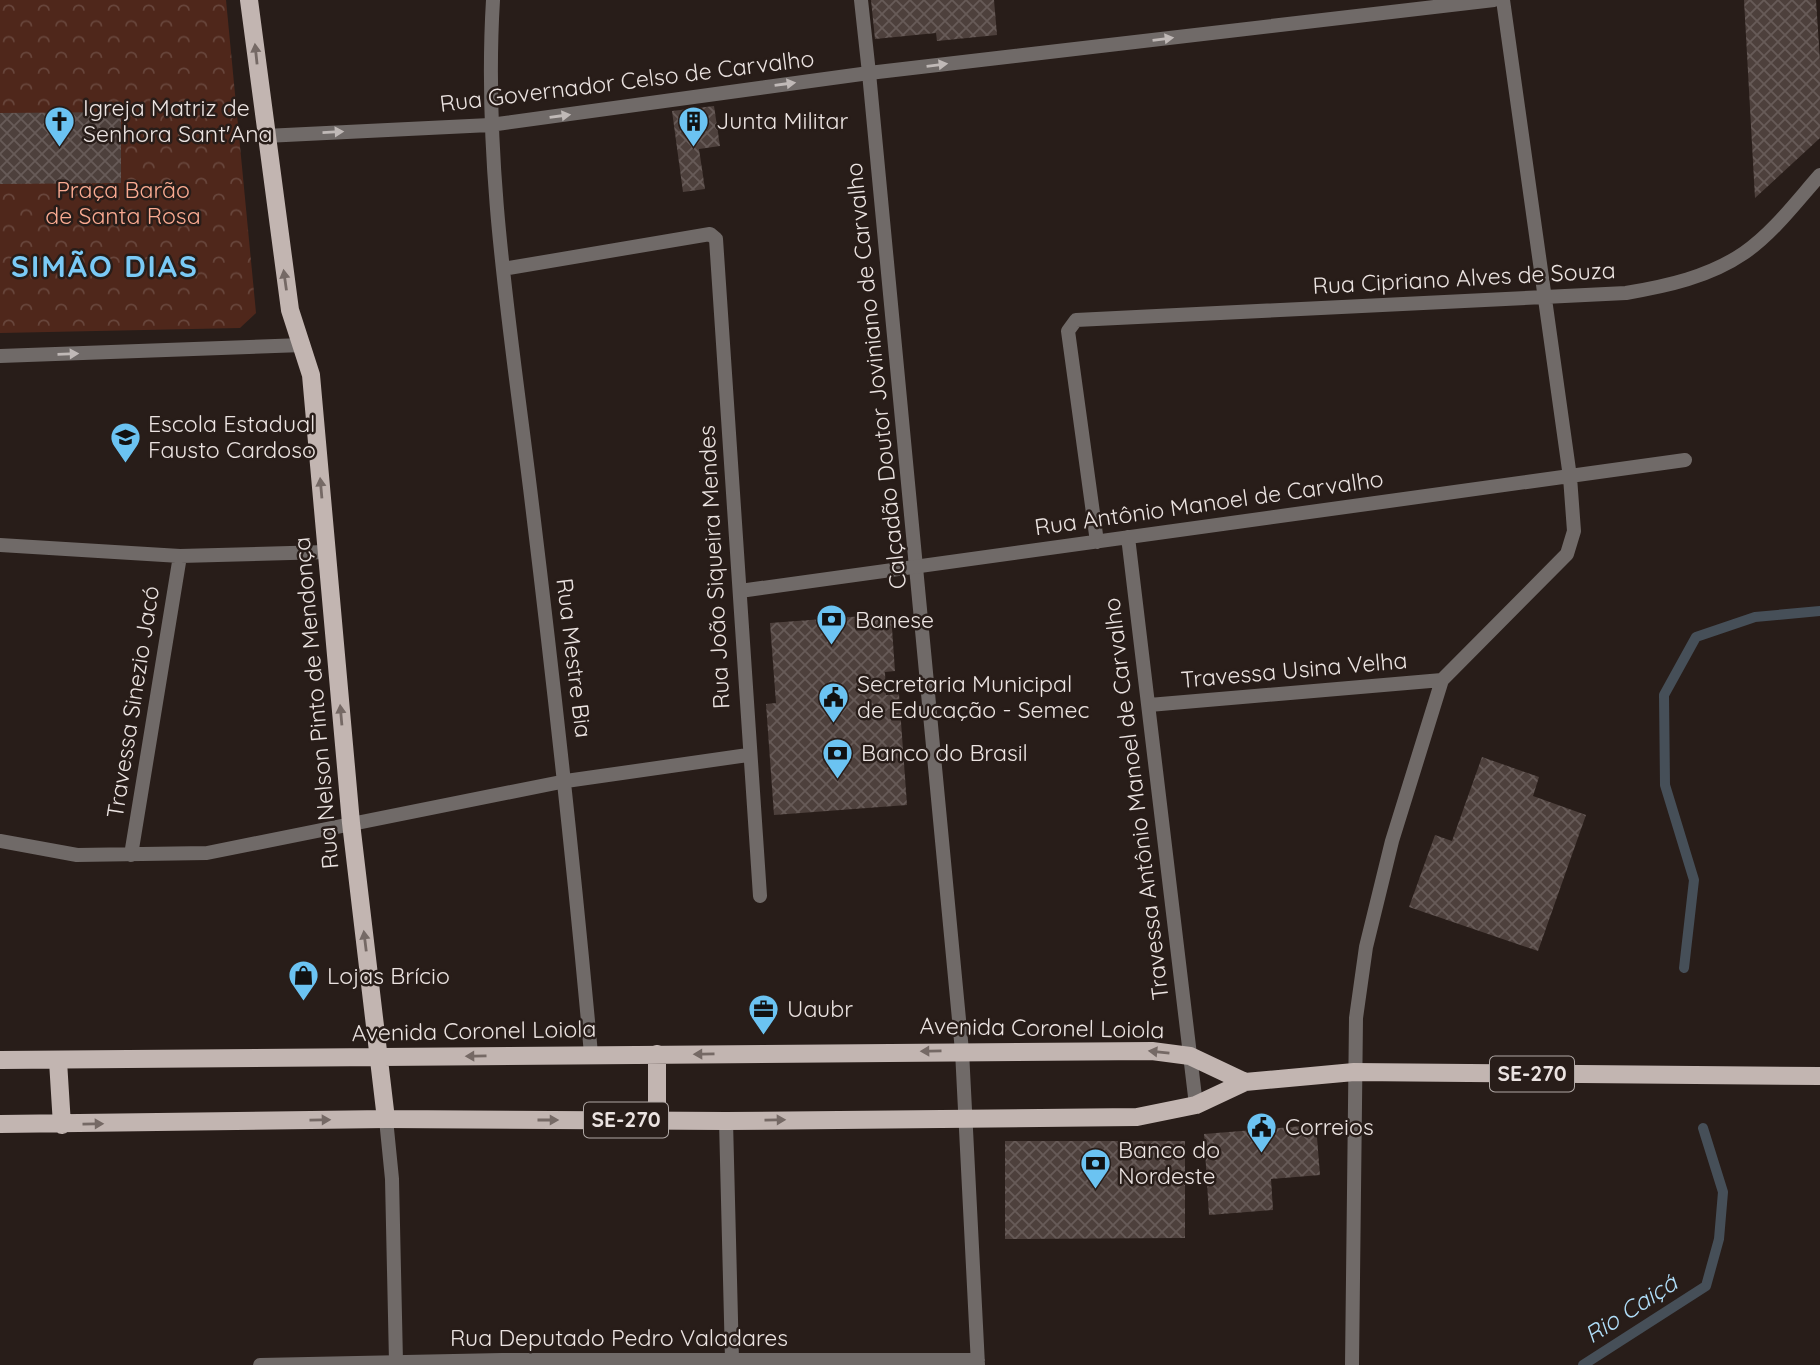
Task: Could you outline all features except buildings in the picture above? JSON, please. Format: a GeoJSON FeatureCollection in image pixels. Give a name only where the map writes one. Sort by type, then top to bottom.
{"type":"FeatureCollection","features":[{"type":"Feature","properties":{"kind":"main road"},"geometry":{"type":"LineString","coordinates":[[249,0],[290,310],[303,345]]}},
{"type":"Feature","properties":{"kind":"main road","name":"Rua Nelson Pinto de Mendonça"},"geometry":{"type":"LineString","coordinates":[[303,345],[310,375],[351,823],[386,1119]]}},
{"type":"Feature","properties":{"kind":"main road","name":"Avenida Coronel Loiola"},"geometry":{"type":"LineString","coordinates":[[0,1060],[1152,1051],[1190,1056],[1245,1082]]}},
{"type":"Feature","properties":{"kind":"main road"},"geometry":{"type":"LineString","coordinates":[[657,1054],[657,1121]]}},
{"type":"Feature","properties":{"kind":"main road"},"geometry":{"type":"LineString","coordinates":[[58,1061],[62,1125]]}},
{"type":"Feature","properties":{"kind":"main road","name":"SE-270"},"geometry":{"type":"LineString","coordinates":[[0,1124],[386,1119],[726,1121],[1137,1117],[1196,1105],[1245,1082],[1354,1072],[1820,1076]]}},
{"type":"Feature","properties":{"kind":"street","name":"Rua Mestre Bia"},"geometry":{"type":"LineString","coordinates":[[493,0],[490,125],[503,269],[566,781],[591,1054]]}},
{"type":"Feature","properties":{"kind":"street","name":"Calçadão Doutor Joviniano de Carvalho"},"geometry":{"type":"LineString","coordinates":[[861,0],[918,565],[962,1051],[978,1362]]}},
{"type":"Feature","properties":{"kind":"street","name":"Rua Governador Celso de Carvalho"},"geometry":{"type":"LineString","coordinates":[[265,136],[490,125],[869,73],[1494,0]]}},
{"type":"Feature","properties":{"kind":"street"},"geometry":{"type":"LineString","coordinates":[[1352,1365],[1356,1018],[1366,947],[1392,841],[1442,680],[1567,554],[1574,531],[1570,477],[1503,0]]}},
{"type":"Feature","properties":{"kind":"street","name":"Rua Cipriano Alves de Souza"},"geometry":{"type":"LineString","coordinates":[[1097,542],[1068,331],[1071,323],[1076,320],[1626,293],[1667,286],[1712,271],[1745,252],[1820,175]]}},
{"type":"Feature","properties":{"kind":"street","name":"Rua João Siqueira Mendes"},"geometry":{"type":"LineString","coordinates":[[503,269],[710,234],[714,236],[740,590],[748,755],[760,896]]}},
{"type":"Feature","properties":{"kind":"street"},"geometry":{"type":"LineString","coordinates":[[0,356],[303,345]]}},
{"type":"Feature","properties":{"kind":"street","name":"Rua Antônio Manoel de Carvalho"},"geometry":{"type":"LineString","coordinates":[[740,590],[1685,460]]}},
{"type":"Feature","properties":{"kind":"street","name":"Travessa Antônio Manoel de Carvalho"},"geometry":{"type":"LineString","coordinates":[[1128,537],[1196,1105]]}},
{"type":"Feature","properties":{"kind":"street"},"geometry":{"type":"LineString","coordinates":[[0,545],[180,556],[327,552]]}},
{"type":"Feature","properties":{"kind":"street","name":"Travessa Sinezio Jacó"},"geometry":{"type":"LineString","coordinates":[[131,855],[180,556]]}},
{"type":"Feature","properties":{"kind":"street","name":"Travessa Usina Velha"},"geometry":{"type":"LineString","coordinates":[[1149,705],[1442,680]]}},
{"type":"Feature","properties":{"kind":"street"},"geometry":{"type":"LineString","coordinates":[[0,841],[76,855],[207,853],[566,781],[748,755]]}},
{"type":"Feature","properties":{"kind":"street"},"geometry":{"type":"LineString","coordinates":[[386,1119],[392,1179],[396,1362]]}},
{"type":"Feature","properties":{"kind":"street"},"geometry":{"type":"LineString","coordinates":[[726,1121],[732,1359]]}},
{"type":"Feature","properties":{"kind":"street","name":"Rua Deputado Pedro Valadares"},"geometry":{"type":"LineString","coordinates":[[260,1365],[396,1362],[645,1363],[732,1359],[978,1362]]}},
{"type":"Feature","properties":{"kind":"green space","name":"Praça Barão de Santa Rosa"},"geometry":{"type":"Polygon","coordinates":[[[0,0],[226,0],[256,313],[240,328],[0,333],[0,0]]]}},
{"type":"Feature","properties":{"kind":"waterway","name":"Rio Caiçá"},"geometry":{"type":"LineString","coordinates":[[1684,968],[1694,880],[1665,785],[1664,695],[1696,637],[1755,617],[1820,611]]}},
{"type":"Feature","properties":{"kind":"waterway","name":"Rio Caiçá"},"geometry":{"type":"LineString","coordinates":[[1583,1365],[1706,1286],[1719,1239],[1723,1192],[1703,1128]]}},
{"type":"Feature","properties":{"kind":"place","name":"Igreja Matriz de Senhora Sant'Ana"},"geometry":{"type":"Point","coordinates":[60,148]}},
{"type":"Feature","properties":{"kind":"place","name":"Junta Militar"},"geometry":{"type":"Point","coordinates":[693,148]}},
{"type":"Feature","properties":{"kind":"place","name":"Escola Estadual Fausto Cardoso"},"geometry":{"type":"Point","coordinates":[125,464]}},
{"type":"Feature","properties":{"kind":"place","name":"Banese"},"geometry":{"type":"Point","coordinates":[832,647]}},
{"type":"Feature","properties":{"kind":"place","name":"Secretaria Municipal de Educação - Semec"},"geometry":{"type":"Point","coordinates":[834,724]}},
{"type":"Feature","properties":{"kind":"place","name":"Banco do Brasil"},"geometry":{"type":"Point","coordinates":[838,780]}},
{"type":"Feature","properties":{"kind":"place","name":"Lojas Brício"},"geometry":{"type":"Point","coordinates":[304,1003]}},
{"type":"Feature","properties":{"kind":"place","name":"Uaubr"},"geometry":{"type":"Point","coordinates":[764,1036]}},
{"type":"Feature","properties":{"kind":"place","name":"Correios"},"geometry":{"type":"Point","coordinates":[1262,1154]}},
{"type":"Feature","properties":{"kind":"place","name":"Banco do Nordeste"},"geometry":{"type":"Point","coordinates":[1095,1190]}},
{"type":"Feature","properties":{"kind":"district","name":"SIMÃO DIAS"},"geometry":{"type":"Point","coordinates":[105,267]}}]}
